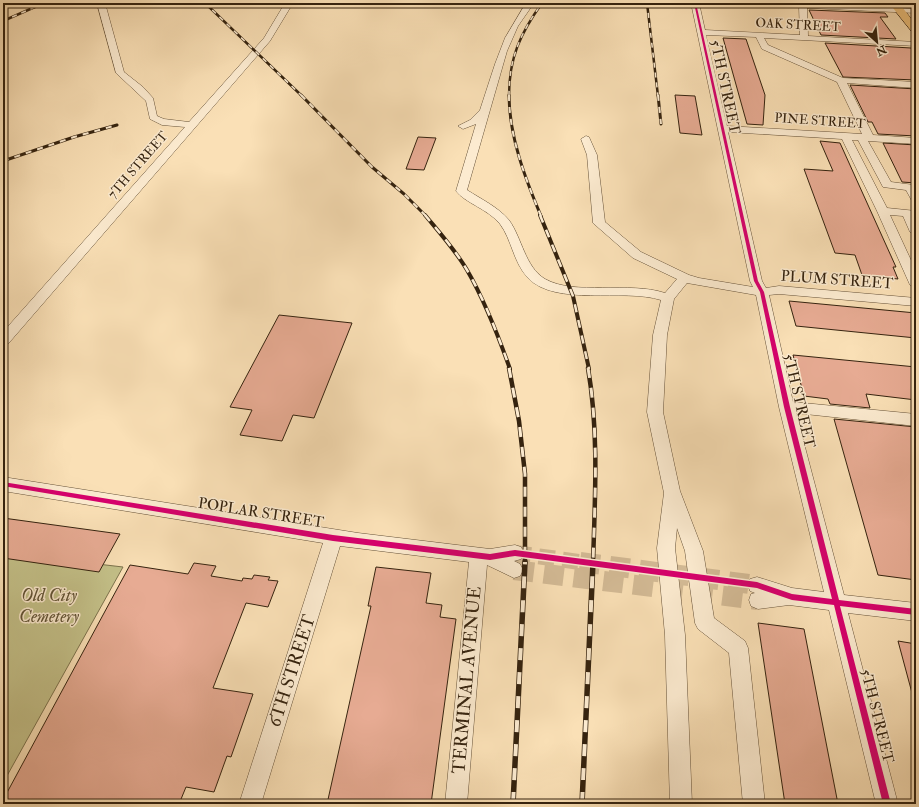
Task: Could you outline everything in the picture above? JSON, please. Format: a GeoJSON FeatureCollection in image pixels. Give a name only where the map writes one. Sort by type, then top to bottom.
{"type":"FeatureCollection","features":[{"type":"Feature","properties":{"kind":"main road"},"geometry":{"type":"LineString","coordinates":[[894,3],[916,31]]}},
{"type":"Feature","properties":{"kind":"street"},"geometry":{"type":"LineString","coordinates":[[101,3],[120,73],[140,89],[150,100],[153,117],[162,122],[191,125]]}},
{"type":"Feature","properties":{"kind":"street","name":"7TH STREET"},"geometry":{"type":"LineString","coordinates":[[3,341],[267,39],[289,3]]}},
{"type":"Feature","properties":{"kind":"street"},"geometry":{"type":"LineString","coordinates":[[530,3],[522,13],[506,44],[493,78],[485,111],[461,191],[495,214],[507,225],[526,269],[538,279],[550,286],[583,291],[656,293],[668,298]]}},
{"type":"Feature","properties":{"kind":"street","name":"5TH STREET"},"geometry":{"type":"LineString","coordinates":[[695,3],[756,281],[762,292],[787,406],[887,804]]}},
{"type":"Feature","properties":{"kind":"street"},"geometry":{"type":"LineString","coordinates":[[804,38],[802,5],[916,11]]}},
{"type":"Feature","properties":{"kind":"street","name":"OAK STREET"},"geometry":{"type":"LineString","coordinates":[[702,32],[916,44]]}},
{"type":"Feature","properties":{"kind":"street"},"geometry":{"type":"LineString","coordinates":[[759,35],[765,47],[841,80],[916,85]]}},
{"type":"Feature","properties":{"kind":"street"},"geometry":{"type":"LineString","coordinates":[[841,80],[887,185],[910,187],[916,199]]}},
{"type":"Feature","properties":{"kind":"street"},"geometry":{"type":"LineString","coordinates":[[463,126],[473,122],[485,111]]}},
{"type":"Feature","properties":{"kind":"street","name":"PINE STREET"},"geometry":{"type":"LineString","coordinates":[[722,128],[916,141]]}},
{"type":"Feature","properties":{"kind":"street"},"geometry":{"type":"LineString","coordinates":[[845,136],[883,211],[916,285]]}},
{"type":"Feature","properties":{"kind":"street","name":"PLUM STREET"},"geometry":{"type":"LineString","coordinates":[[586,139],[592,155],[599,223],[637,256],[697,282],[762,292],[779,290],[916,302]]}},
{"type":"Feature","properties":{"kind":"street"},"geometry":{"type":"LineString","coordinates":[[883,211],[911,214],[916,232]]}},
{"type":"Feature","properties":{"kind":"street"},"geometry":{"type":"LineString","coordinates":[[685,278],[668,298],[660,335],[655,412],[672,491],[694,551],[705,623],[738,648],[754,804]]}},
{"type":"Feature","properties":{"kind":"street"},"geometry":{"type":"LineString","coordinates":[[787,406],[916,420]]}},
{"type":"Feature","properties":{"kind":"street","name":"POPLAR STREET"},"geometry":{"type":"LineString","coordinates":[[3,484],[333,538],[515,562]]}},
{"type":"Feature","properties":{"kind":"street"},"geometry":{"type":"LineString","coordinates":[[672,491],[666,548],[675,635],[681,804]]}},
{"type":"Feature","properties":{"kind":"street","name":"6TH STREET"},"geometry":{"type":"LineString","coordinates":[[250,804],[333,538]]}},
{"type":"Feature","properties":{"kind":"street","name":"TERMINAL AVENUE"},"geometry":{"type":"LineString","coordinates":[[456,804],[485,557]]}},
{"type":"Feature","properties":{"kind":"street"},"geometry":{"type":"LineString","coordinates":[[757,592],[916,612]]}},
{"type":"Feature","properties":{"kind":"green space","name":"Old City Cemetery"},"geometry":{"type":"Polygon","coordinates":[[[3,553],[123,567],[3,783],[3,553]]]}},
{"type":"Feature","properties":{"kind":"building"},"geometry":{"type":"Polygon","coordinates":[[[809,10],[885,13],[888,17],[880,17],[896,39],[821,35],[809,10]]]}},
{"type":"Feature","properties":{"kind":"building"},"geometry":{"type":"Polygon","coordinates":[[[723,38],[746,39],[765,95],[763,125],[747,124],[723,38]]]}},
{"type":"Feature","properties":{"kind":"building"},"geometry":{"type":"Polygon","coordinates":[[[825,43],[911,48],[916,55],[916,80],[843,77],[825,43]]]}},
{"type":"Feature","properties":{"kind":"building"},"geometry":{"type":"Polygon","coordinates":[[[850,85],[916,89],[916,136],[878,134],[872,122],[868,122],[850,85]]]}},
{"type":"Feature","properties":{"kind":"building"},"geometry":{"type":"Polygon","coordinates":[[[675,95],[695,96],[702,135],[680,133],[675,95]]]}},
{"type":"Feature","properties":{"kind":"building"},"geometry":{"type":"Polygon","coordinates":[[[418,137],[436,138],[424,170],[406,169],[418,137]]]}},
{"type":"Feature","properties":{"kind":"building"},"geometry":{"type":"Polygon","coordinates":[[[820,141],[840,143],[896,267],[893,267],[898,279],[862,275],[855,255],[835,253],[804,169],[833,171],[820,141]]]}},
{"type":"Feature","properties":{"kind":"building"},"geometry":{"type":"Polygon","coordinates":[[[883,143],[916,145],[916,183],[902,182],[883,143]]]}},
{"type":"Feature","properties":{"kind":"building"},"geometry":{"type":"Polygon","coordinates":[[[789,301],[916,313],[916,338],[796,326],[789,301]]]}},
{"type":"Feature","properties":{"kind":"building"},"geometry":{"type":"Polygon","coordinates":[[[279,315],[352,323],[314,418],[293,415],[282,441],[240,435],[252,410],[230,407],[279,315]]]}},
{"type":"Feature","properties":{"kind":"building"},"geometry":{"type":"Polygon","coordinates":[[[793,355],[916,367],[916,400],[866,394],[870,408],[830,404],[828,399],[804,396],[793,355]]]}},
{"type":"Feature","properties":{"kind":"building"},"geometry":{"type":"Polygon","coordinates":[[[834,419],[916,427],[916,580],[878,575],[834,419]]]}},
{"type":"Feature","properties":{"kind":"building"},"geometry":{"type":"Polygon","coordinates":[[[3,518],[120,534],[99,572],[3,558],[3,518]]]}},
{"type":"Feature","properties":{"kind":"building"},"geometry":{"type":"Polygon","coordinates":[[[194,563],[216,566],[211,576],[242,581],[243,578],[252,579],[254,575],[270,577],[268,580],[278,581],[268,607],[246,603],[213,688],[253,694],[231,757],[227,756],[214,792],[186,787],[179,804],[3,804],[3,800],[130,565],[188,574],[194,563]]]}},
{"type":"Feature","properties":{"kind":"building"},"geometry":{"type":"Polygon","coordinates":[[[376,567],[431,573],[426,603],[442,605],[440,617],[456,619],[431,804],[327,804],[371,606],[368,606],[376,567]]]}},
{"type":"Feature","properties":{"kind":"building"},"geometry":{"type":"Polygon","coordinates":[[[758,623],[804,629],[838,804],[785,804],[758,623]]]}},
{"type":"Feature","properties":{"kind":"building"},"geometry":{"type":"Polygon","coordinates":[[[898,641],[916,644],[916,692],[912,693],[898,641]]]}},
{"type":"Feature","properties":{"kind":"tunnel"},"geometry":{"type":"LineString","coordinates":[[515,553],[587,563]]}},
{"type":"Feature","properties":{"kind":"tunnel"},"geometry":{"type":"LineString","coordinates":[[580,562],[757,585]]}},
{"type":"Feature","properties":{"kind":"tunnel"},"geometry":{"type":"LineString","coordinates":[[514,570],[758,600]]}},
{"type":"Feature","properties":{"kind":"railway"},"geometry":{"type":"LineString","coordinates":[[3,21],[44,3]]}},
{"type":"Feature","properties":{"kind":"railway"},"geometry":{"type":"LineString","coordinates":[[205,3],[302,96]]}},
{"type":"Feature","properties":{"kind":"railway"},"geometry":{"type":"LineString","coordinates":[[509,96],[511,70],[517,47],[534,14],[542,3]]}},
{"type":"Feature","properties":{"kind":"railway"},"geometry":{"type":"LineString","coordinates":[[647,3],[658,96]]}},
{"type":"Feature","properties":{"kind":"railway"},"geometry":{"type":"LineString","coordinates":[[658,95],[661,124]]}},
{"type":"Feature","properties":{"kind":"railway"},"geometry":{"type":"LineString","coordinates":[[302,96],[372,167],[404,194],[425,215]]}},
{"type":"Feature","properties":{"kind":"railway"},"geometry":{"type":"LineString","coordinates":[[509,96],[512,126],[519,157],[541,216]]}},
{"type":"Feature","properties":{"kind":"railway"},"geometry":{"type":"LineString","coordinates":[[3,161],[74,137],[117,125]]}},
{"type":"Feature","properties":{"kind":"railway"},"geometry":{"type":"LineString","coordinates":[[425,215],[458,256],[474,282],[491,318],[510,369]]}},
{"type":"Feature","properties":{"kind":"railway"},"geometry":{"type":"LineString","coordinates":[[540,215],[573,296],[589,369]]}},
{"type":"Feature","properties":{"kind":"railway"},"geometry":{"type":"LineString","coordinates":[[509,368],[519,421],[525,474],[525,562]]}},
{"type":"Feature","properties":{"kind":"railway"},"geometry":{"type":"LineString","coordinates":[[588,368],[594,416],[595,441],[593,563]]}},
{"type":"Feature","properties":{"kind":"railway"},"geometry":{"type":"LineString","coordinates":[[513,804],[525,562]]}},
{"type":"Feature","properties":{"kind":"railway"},"geometry":{"type":"LineString","coordinates":[[582,804],[593,562]]}},
{"type":"Feature","properties":{"kind":"cycle path"},"geometry":{"type":"LineString","coordinates":[[695,3],[756,281],[762,292],[787,407],[887,804]]}},
{"type":"Feature","properties":{"kind":"cycle path"},"geometry":{"type":"LineString","coordinates":[[3,484],[333,538],[490,557],[515,553],[757,585],[792,597],[916,612]]}}]}
